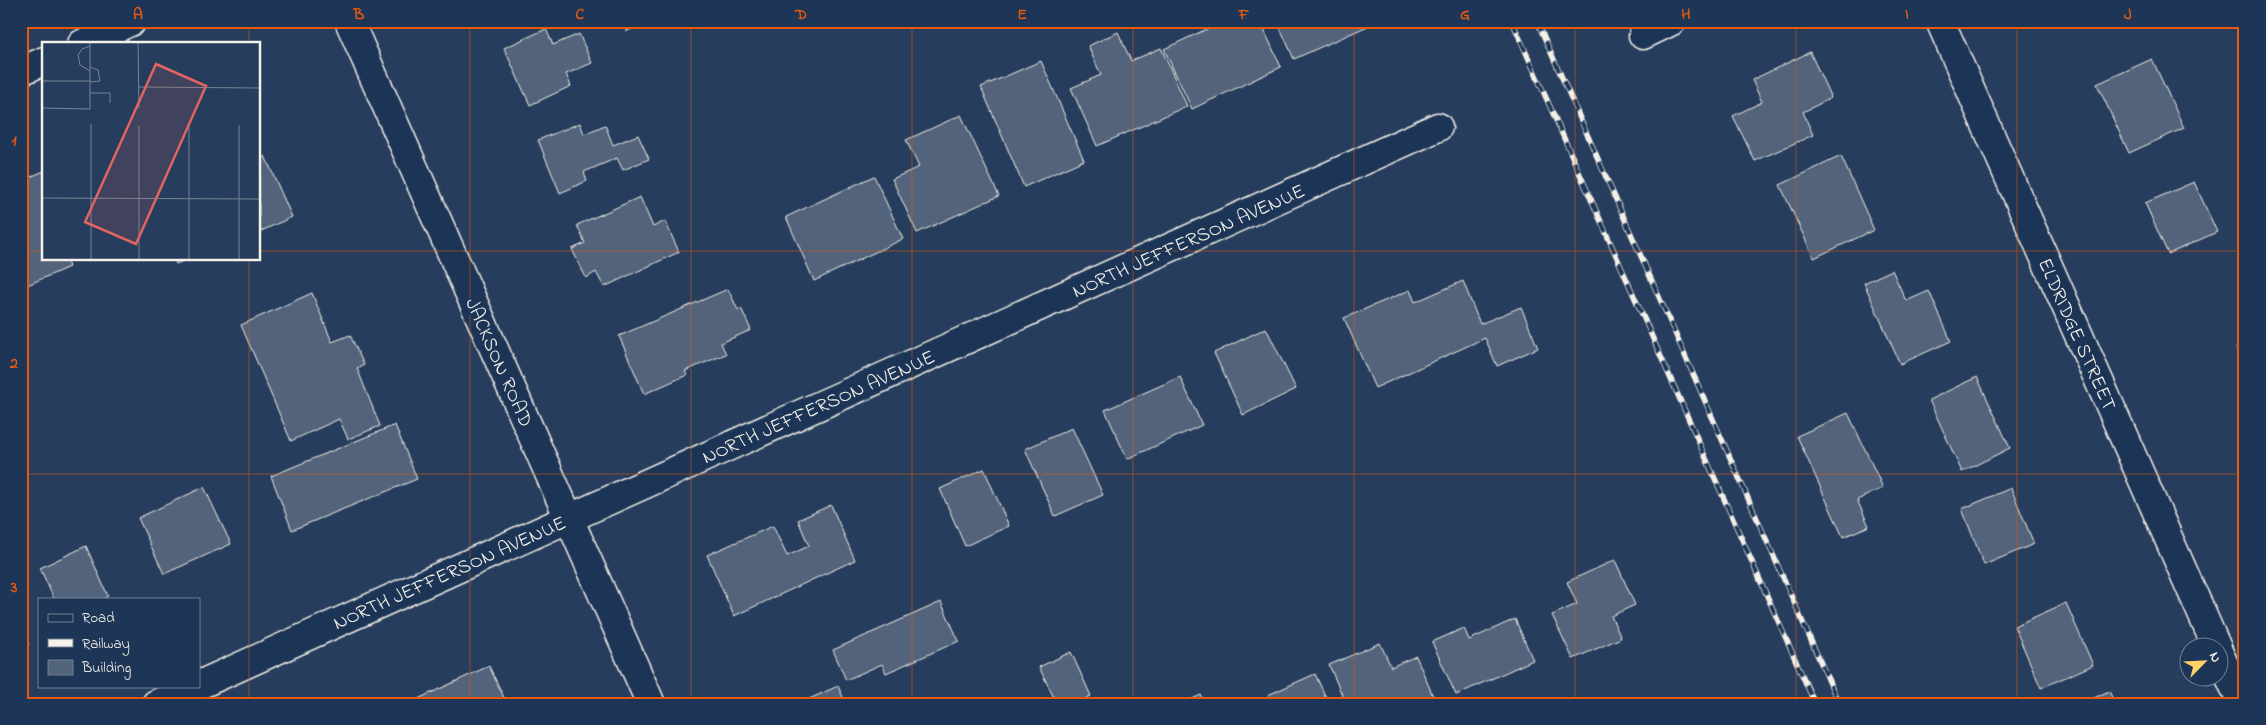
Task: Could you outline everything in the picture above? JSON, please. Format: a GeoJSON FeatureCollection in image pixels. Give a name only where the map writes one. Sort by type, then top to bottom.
{"type":"FeatureCollection","features":[{"type":"Feature","properties":{"kind":"street"},"geometry":{"type":"LineString","coordinates":[[86,42],[132,21]]}},
{"type":"Feature","properties":{"kind":"street","name":"JACKSON ROAD"},"geometry":{"type":"LineString","coordinates":[[349,21],[651,704]]}},
{"type":"Feature","properties":{"kind":"street"},"geometry":{"type":"LineString","coordinates":[[1643,34],[1672,21]]}},
{"type":"Feature","properties":{"kind":"street","name":"ELDRIDGE STREET"},"geometry":{"type":"LineString","coordinates":[[1940,21],[2213,638]]}},
{"type":"Feature","properties":{"kind":"street"},"geometry":{"type":"LineString","coordinates":[[21,71],[42,62]]}},
{"type":"Feature","properties":{"kind":"street","name":"NORTH JEFFERSON AVENUE"},"geometry":{"type":"LineString","coordinates":[[200,685],[1438,127]]}},
{"type":"Feature","properties":{"kind":"street"},"geometry":{"type":"LineString","coordinates":[[2228,673],[2242,704]]}},
{"type":"Feature","properties":{"kind":"street"},"geometry":{"type":"LineString","coordinates":[[156,704],[191,688]]}},
{"type":"Feature","properties":{"kind":"building"},"geometry":{"type":"Polygon","coordinates":[[[484,21],[498,21],[486,26],[484,21]]]}},
{"type":"Feature","properties":{"kind":"building"},"geometry":{"type":"Polygon","coordinates":[[[623,21],[650,21],[627,31],[623,21]]]}},
{"type":"Feature","properties":{"kind":"building"},"geometry":{"type":"Polygon","coordinates":[[[1224,21],[1260,21],[1281,67],[1192,109],[1164,49],[1224,21]]]}},
{"type":"Feature","properties":{"kind":"building"},"geometry":{"type":"Polygon","coordinates":[[[1277,21],[1379,21],[1294,59],[1277,21]]]}},
{"type":"Feature","properties":{"kind":"building"},"geometry":{"type":"Polygon","coordinates":[[[546,29],[553,45],[579,34],[592,63],[566,74],[571,86],[530,105],[504,48],[546,29]]]}},
{"type":"Feature","properties":{"kind":"building"},"geometry":{"type":"Polygon","coordinates":[[[1118,32],[1131,61],[1161,48],[1187,106],[1097,146],[1071,88],[1101,75],[1088,46],[1118,32]]]}},
{"type":"Feature","properties":{"kind":"building"},"geometry":{"type":"Polygon","coordinates":[[[1810,52],[1831,98],[1803,112],[1813,135],[1755,161],[1733,116],[1762,102],[1752,80],[1810,52]]]}},
{"type":"Feature","properties":{"kind":"building"},"geometry":{"type":"Polygon","coordinates":[[[2152,59],[2184,128],[2129,153],[2097,84],[2152,59]]]}},
{"type":"Feature","properties":{"kind":"building"},"geometry":{"type":"Polygon","coordinates":[[[1041,61],[1084,160],[1024,187],[981,87],[1041,61]]]}},
{"type":"Feature","properties":{"kind":"building"},"geometry":{"type":"Polygon","coordinates":[[[961,115],[999,196],[917,233],[892,179],[919,167],[906,140],[961,115]]]}},
{"type":"Feature","properties":{"kind":"building"},"geometry":{"type":"Polygon","coordinates":[[[580,123],[584,134],[605,125],[613,145],[638,135],[649,159],[623,170],[617,158],[584,172],[587,181],[560,193],[538,140],[580,123]]]}},
{"type":"Feature","properties":{"kind":"building"},"geometry":{"type":"Polygon","coordinates":[[[265,156],[292,217],[260,232],[260,158],[265,156]]]}},
{"type":"Feature","properties":{"kind":"building"},"geometry":{"type":"Polygon","coordinates":[[[1841,156],[1874,230],[1814,258],[1780,185],[1841,156]]]}},
{"type":"Feature","properties":{"kind":"building"},"geometry":{"type":"Polygon","coordinates":[[[42,172],[42,260],[66,260],[69,267],[25,286],[21,278],[21,181],[42,172]]]}},
{"type":"Feature","properties":{"kind":"building"},"geometry":{"type":"Polygon","coordinates":[[[874,176],[903,239],[814,281],[786,217],[874,176]]]}},
{"type":"Feature","properties":{"kind":"building"},"geometry":{"type":"Polygon","coordinates":[[[2194,182],[2217,232],[2168,254],[2145,203],[2194,182]]]}},
{"type":"Feature","properties":{"kind":"building"},"geometry":{"type":"Polygon","coordinates":[[[640,197],[653,227],[665,221],[679,252],[604,287],[596,272],[586,278],[572,249],[585,243],[577,225],[640,197]]]}},
{"type":"Feature","properties":{"kind":"building"},"geometry":{"type":"Polygon","coordinates":[[[174,260],[186,260],[176,264],[174,260]]]}},
{"type":"Feature","properties":{"kind":"building"},"geometry":{"type":"Polygon","coordinates":[[[1892,270],[1906,301],[1929,291],[1951,341],[1900,364],[1864,283],[1892,270]]]}},
{"type":"Feature","properties":{"kind":"building"},"geometry":{"type":"Polygon","coordinates":[[[1463,281],[1480,324],[1521,307],[1538,348],[1497,366],[1485,338],[1375,388],[1344,318],[1410,290],[1415,302],[1463,281]]]}},
{"type":"Feature","properties":{"kind":"building"},"geometry":{"type":"Polygon","coordinates":[[[728,289],[738,310],[741,308],[751,330],[721,343],[726,354],[685,371],[687,375],[644,394],[619,336],[728,289]]]}},
{"type":"Feature","properties":{"kind":"building"},"geometry":{"type":"Polygon","coordinates":[[[312,293],[332,342],[350,335],[364,365],[357,368],[380,426],[348,439],[339,419],[291,441],[241,325],[312,293]]]}},
{"type":"Feature","properties":{"kind":"building"},"geometry":{"type":"Polygon","coordinates":[[[1266,328],[1296,389],[1243,415],[1214,353],[1266,328]]]}},
{"type":"Feature","properties":{"kind":"building"},"geometry":{"type":"Polygon","coordinates":[[[2245,344],[2245,371],[2236,348],[2245,344]]]}},
{"type":"Feature","properties":{"kind":"building"},"geometry":{"type":"Polygon","coordinates":[[[1180,377],[1202,425],[1127,459],[1105,410],[1180,377]]]}},
{"type":"Feature","properties":{"kind":"building"},"geometry":{"type":"Polygon","coordinates":[[[1977,377],[2010,448],[1962,472],[1929,400],[1977,377]]]}},
{"type":"Feature","properties":{"kind":"building"},"geometry":{"type":"Polygon","coordinates":[[[1848,413],[1883,488],[1857,500],[1869,526],[1843,537],[1797,436],[1848,413]]]}},
{"type":"Feature","properties":{"kind":"building"},"geometry":{"type":"Polygon","coordinates":[[[395,425],[417,479],[292,530],[271,476],[395,425]]]}},
{"type":"Feature","properties":{"kind":"building"},"geometry":{"type":"Polygon","coordinates":[[[1072,428],[1103,495],[1055,516],[1025,449],[1072,428]]]}},
{"type":"Feature","properties":{"kind":"building"},"geometry":{"type":"Polygon","coordinates":[[[984,469],[1009,526],[965,546],[940,489],[984,469]]]}},
{"type":"Feature","properties":{"kind":"building"},"geometry":{"type":"Polygon","coordinates":[[[204,487],[231,544],[164,574],[138,518],[204,487]]]}},
{"type":"Feature","properties":{"kind":"building"},"geometry":{"type":"Polygon","coordinates":[[[2011,488],[2034,544],[1984,565],[1962,509],[2011,488]]]}},
{"type":"Feature","properties":{"kind":"building"},"geometry":{"type":"Polygon","coordinates":[[[831,505],[855,560],[734,616],[707,555],[773,526],[787,556],[809,546],[798,520],[831,505]]]}},
{"type":"Feature","properties":{"kind":"building"},"geometry":{"type":"Polygon","coordinates":[[[86,546],[108,596],[105,598],[54,598],[40,568],[86,546]]]}},
{"type":"Feature","properties":{"kind":"building"},"geometry":{"type":"Polygon","coordinates":[[[1615,560],[1635,605],[1611,616],[1621,638],[1573,659],[1552,615],[1577,604],[1567,582],[1615,560]]]}},
{"type":"Feature","properties":{"kind":"building"},"geometry":{"type":"Polygon","coordinates":[[[941,602],[959,641],[886,673],[882,664],[846,680],[833,650],[941,602]]]}},
{"type":"Feature","properties":{"kind":"building"},"geometry":{"type":"Polygon","coordinates":[[[2066,603],[2093,665],[2041,688],[2014,626],[2066,603]]]}},
{"type":"Feature","properties":{"kind":"building"},"geometry":{"type":"Polygon","coordinates":[[[1515,619],[1533,660],[1456,695],[1432,642],[1464,628],[1469,640],[1515,619]]]}},
{"type":"Feature","properties":{"kind":"building"},"geometry":{"type":"Polygon","coordinates":[[[21,629],[29,645],[21,649],[21,629]]]}},
{"type":"Feature","properties":{"kind":"building"},"geometry":{"type":"Polygon","coordinates":[[[1380,643],[1391,667],[1416,656],[1436,703],[1346,704],[1329,665],[1380,643]]]}},
{"type":"Feature","properties":{"kind":"building"},"geometry":{"type":"Polygon","coordinates":[[[1071,652],[1091,696],[1074,704],[1057,704],[1039,667],[1071,652]]]}},
{"type":"Feature","properties":{"kind":"building"},"geometry":{"type":"Polygon","coordinates":[[[489,666],[507,704],[407,704],[489,666]]]}},
{"type":"Feature","properties":{"kind":"building"},"geometry":{"type":"Polygon","coordinates":[[[1315,674],[1329,704],[1272,704],[1268,695],[1315,674]]]}},
{"type":"Feature","properties":{"kind":"building"},"geometry":{"type":"Polygon","coordinates":[[[838,686],[846,704],[798,704],[838,686]]]}},
{"type":"Feature","properties":{"kind":"building"},"geometry":{"type":"Polygon","coordinates":[[[2109,691],[2115,704],[2081,704],[2109,691]]]}},
{"type":"Feature","properties":{"kind":"building"},"geometry":{"type":"Polygon","coordinates":[[[1201,695],[1205,704],[1181,704],[1201,695]]]}},
{"type":"Feature","properties":{"kind":"railway"},"geometry":{"type":"LineString","coordinates":[[1512,21],[1815,704]]}},
{"type":"Feature","properties":{"kind":"railway"},"geometry":{"type":"LineString","coordinates":[[1537,21],[1839,704]]}}]}
